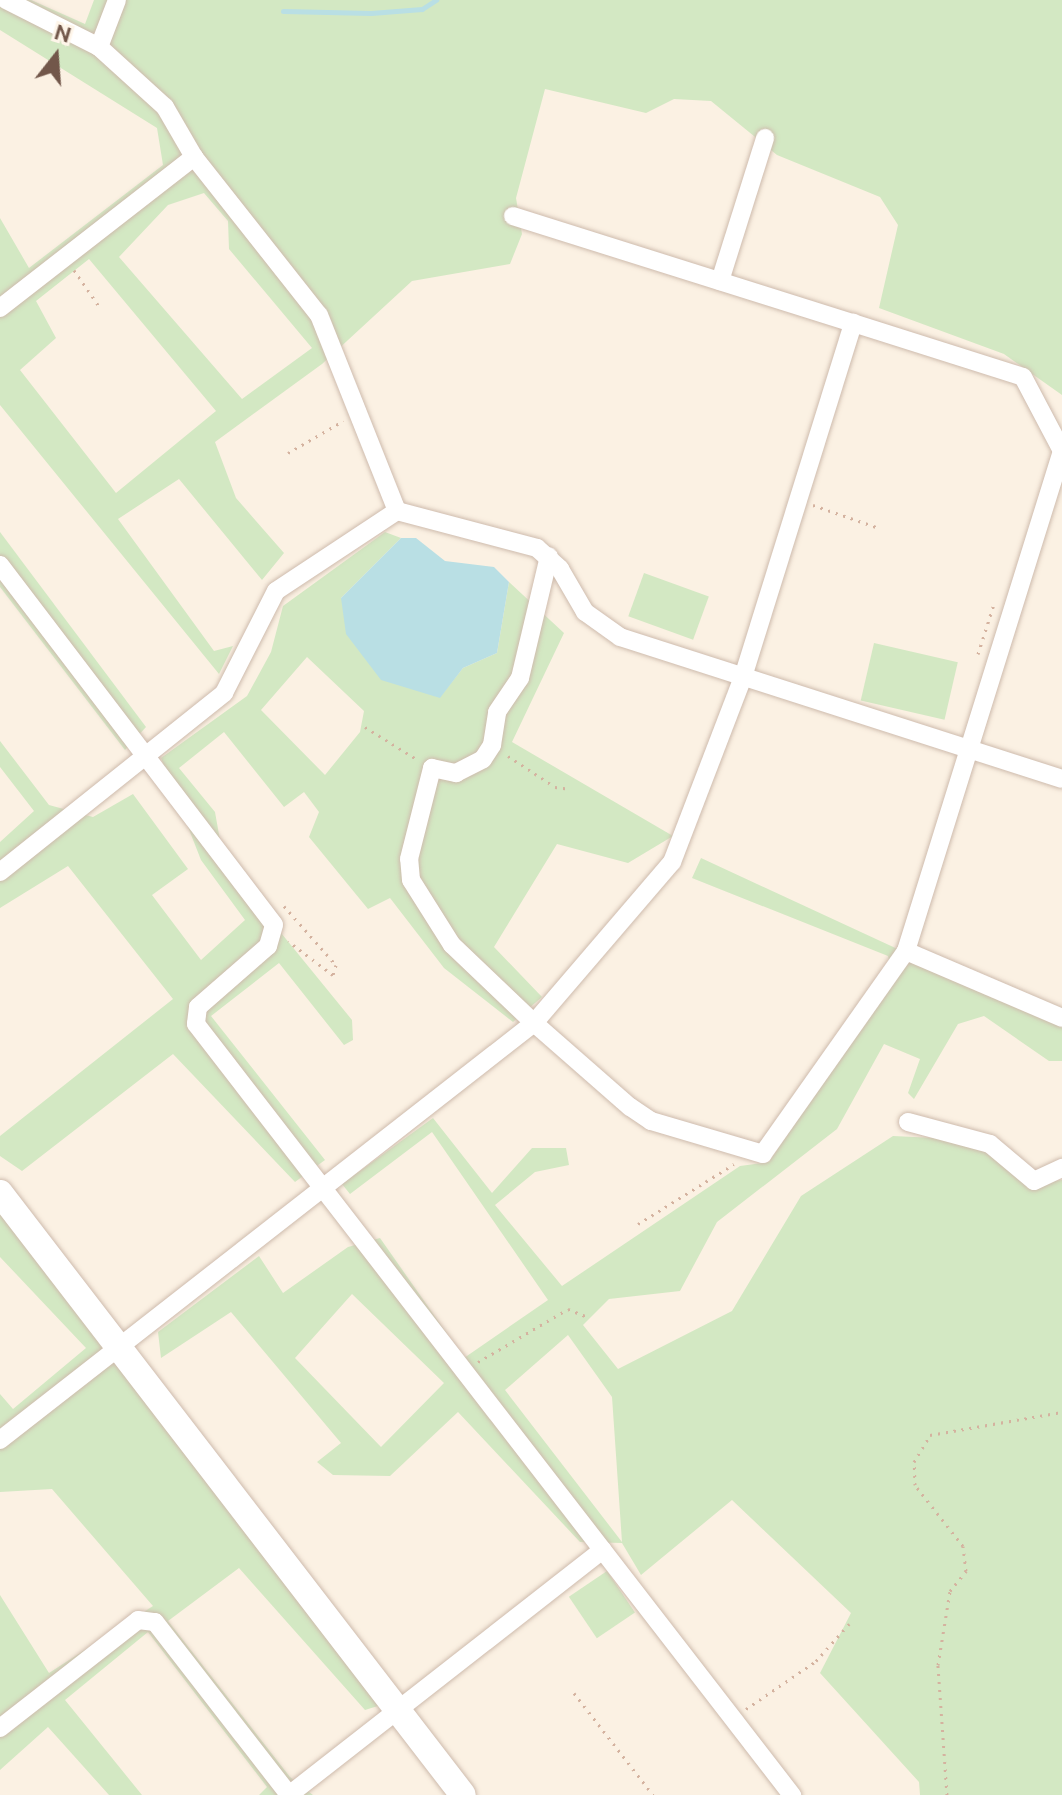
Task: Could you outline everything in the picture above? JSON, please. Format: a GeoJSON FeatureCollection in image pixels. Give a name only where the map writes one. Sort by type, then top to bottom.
{"type":"FeatureCollection","features":[{"type":"Feature","properties":{"kind":"street"},"geometry":{"type":"LineString","coordinates":[[6,0],[99,47],[165,107],[194,157],[319,315],[360,411],[397,511]]}},
{"type":"Feature","properties":{"kind":"street"},"geometry":{"type":"LineString","coordinates":[[99,47],[117,0]]}},
{"type":"Feature","properties":{"kind":"street"},"geometry":{"type":"LineString","coordinates":[[720,281],[765,138]]}},
{"type":"Feature","properties":{"kind":"street"},"geometry":{"type":"LineString","coordinates":[[0,308],[194,157]]}},
{"type":"Feature","properties":{"kind":"street"},"geometry":{"type":"LineString","coordinates":[[513,216],[1023,377],[1062,451],[906,951],[763,1154],[744,1152],[651,1121],[534,1023],[452,945],[411,880],[409,859],[432,768],[456,773],[483,759],[492,745],[497,712],[520,678],[549,556]]}},
{"type":"Feature","properties":{"kind":"street"},"geometry":{"type":"LineString","coordinates":[[0,1440],[534,1023],[684,842],[743,677],[853,323]]}},
{"type":"Feature","properties":{"kind":"street"},"geometry":{"type":"LineString","coordinates":[[0,872],[149,757],[224,693],[276,591],[397,511],[549,556],[599,626],[743,677],[970,747],[1062,779]]}},
{"type":"Feature","properties":{"kind":"street"},"geometry":{"type":"LineString","coordinates":[[0,565],[274,925],[268,946],[198,1007],[196,1024],[792,1795]]}},
{"type":"Feature","properties":{"kind":"street"},"geometry":{"type":"LineString","coordinates":[[906,951],[1062,1018]]}},
{"type":"Feature","properties":{"kind":"street"},"geometry":{"type":"LineString","coordinates":[[908,1122],[990,1144],[1034,1181],[1062,1168]]}},
{"type":"Feature","properties":{"kind":"street"},"geometry":{"type":"LineString","coordinates":[[0,1193],[463,1795]]}},
{"type":"Feature","properties":{"kind":"street"},"geometry":{"type":"LineString","coordinates":[[0,1728],[138,1620],[155,1622],[289,1795],[603,1550]]}},
{"type":"Feature","properties":{"kind":"path"},"geometry":{"type":"LineString","coordinates":[[65,258],[101,309]]}},
{"type":"Feature","properties":{"kind":"path"},"geometry":{"type":"LineString","coordinates":[[288,453],[360,411]]}},
{"type":"Feature","properties":{"kind":"path"},"geometry":{"type":"LineString","coordinates":[[798,500],[879,528]]}},
{"type":"Feature","properties":{"kind":"path"},"geometry":{"type":"LineString","coordinates":[[365,727],[432,768]]}},
{"type":"Feature","properties":{"kind":"path"},"geometry":{"type":"LineString","coordinates":[[492,745],[555,787],[571,789]]}},
{"type":"Feature","properties":{"kind":"path"},"geometry":{"type":"LineString","coordinates":[[638,1224],[744,1152]]}},
{"type":"Feature","properties":{"kind":"path"},"geometry":{"type":"LineString","coordinates":[[464,1370],[568,1309],[588,1317]]}},
{"type":"Feature","properties":{"kind":"path"},"geometry":{"type":"LineString","coordinates":[[947,1795],[938,1665],[950,1591],[966,1571],[963,1546],[915,1485],[914,1462],[930,1435],[1062,1412]]}},
{"type":"Feature","properties":{"kind":"path"},"geometry":{"type":"LineString","coordinates":[[733,1718],[816,1661],[849,1624]]}},
{"type":"Feature","properties":{"kind":"path"},"geometry":{"type":"LineString","coordinates":[[574,1693],[653,1795]]}},
{"type":"Feature","properties":{"kind":"green space"},"geometry":{"type":"Polygon","coordinates":[[[0,0],[31,0],[85,24],[94,0],[1062,0],[1062,395],[1004,354],[879,308],[898,225],[880,197],[777,155],[711,101],[674,99],[646,113],[545,89],[516,198],[522,234],[510,264],[412,281],[322,364],[215,442],[236,498],[284,553],[262,580],[179,479],[118,519],[214,651],[233,646],[219,674],[0,405],[0,218],[29,268],[163,165],[157,128],[0,30],[0,0]],[[204,193],[168,205],[119,257],[242,399],[312,348],[229,249],[228,221],[204,193]],[[89,259],[36,301],[56,338],[20,370],[116,493],[216,411],[89,259]]]}},
{"type":"Feature","properties":{"kind":"green space"},"geometry":{"type":"Polygon","coordinates":[[[0,532],[146,727],[125,750],[0,587],[0,532]]]}},
{"type":"Feature","properties":{"kind":"green space"},"geometry":{"type":"Polygon","coordinates":[[[385,532],[401,538],[341,598],[440,697],[463,668],[497,653],[509,582],[564,633],[512,742],[673,836],[628,863],[557,844],[494,947],[542,997],[513,1022],[444,968],[390,898],[368,909],[309,837],[319,812],[304,792],[284,807],[224,732],[179,768],[215,812],[224,863],[352,1020],[353,1040],[344,1045],[279,963],[211,1016],[325,1160],[295,1182],[173,1054],[22,1171],[0,1156],[0,1136],[173,999],[68,866],[0,908],[0,842],[34,811],[0,767],[0,741],[49,805],[93,817],[133,794],[188,869],[152,895],[201,960],[245,920],[201,860],[161,758],[247,696],[271,652],[283,606],[385,532]],[[307,657],[261,710],[325,775],[360,732],[364,711],[307,657]]]}},
{"type":"Feature","properties":{"kind":"green space"},"geometry":{"type":"Polygon","coordinates":[[[644,573],[709,597],[693,640],[628,616],[644,573]]]}},
{"type":"Feature","properties":{"kind":"green space"},"geometry":{"type":"Polygon","coordinates":[[[874,643],[958,662],[945,720],[861,700],[874,643]]]}},
{"type":"Feature","properties":{"kind":"green space"},"geometry":{"type":"Polygon","coordinates":[[[701,858],[1062,1025],[1062,1061],[1049,1061],[984,1016],[958,1024],[914,1099],[908,1093],[920,1059],[884,1044],[837,1129],[717,1222],[680,1291],[609,1299],[583,1325],[618,1369],[732,1311],[801,1196],[893,1136],[978,1140],[1027,1184],[1062,1180],[1062,1795],[920,1795],[919,1782],[820,1673],[851,1613],[732,1500],[641,1575],[622,1543],[580,1542],[458,1412],[390,1476],[333,1475],[317,1462],[341,1443],[231,1312],[161,1358],[158,1332],[259,1256],[283,1293],[348,1247],[380,1238],[464,1358],[548,1300],[432,1132],[350,1194],[342,1184],[433,1118],[492,1193],[532,1148],[566,1148],[569,1165],[535,1172],[495,1205],[562,1286],[740,1166],[769,1162],[893,976],[888,956],[692,878],[701,858]],[[352,1294],[295,1358],[381,1447],[444,1383],[352,1294]],[[568,1335],[505,1390],[622,1542],[612,1397],[568,1335]]]}},
{"type":"Feature","properties":{"kind":"green space"},"geometry":{"type":"Polygon","coordinates":[[[0,1213],[381,1705],[365,1710],[239,1568],[168,1621],[290,1777],[313,1795],[259,1795],[267,1787],[148,1632],[65,1700],[142,1795],[109,1795],[48,1727],[0,1770],[0,1595],[49,1673],[153,1606],[52,1489],[0,1492],[0,1394],[13,1409],[86,1348],[0,1257],[0,1213]]]}},
{"type":"Feature","properties":{"kind":"green space"},"geometry":{"type":"Polygon","coordinates":[[[607,1571],[635,1612],[597,1638],[569,1597],[607,1571]]]}},
{"type":"Feature","properties":{"kind":"water"},"geometry":{"type":"Polygon","coordinates":[[[401,538],[416,538],[445,561],[494,567],[509,582],[497,653],[463,668],[440,698],[381,680],[346,634],[341,598],[401,538]]]}},
{"type":"Feature","properties":{"kind":"waterway"},"geometry":{"type":"LineString","coordinates":[[283,11],[371,13],[422,9],[436,0]]}}]}
